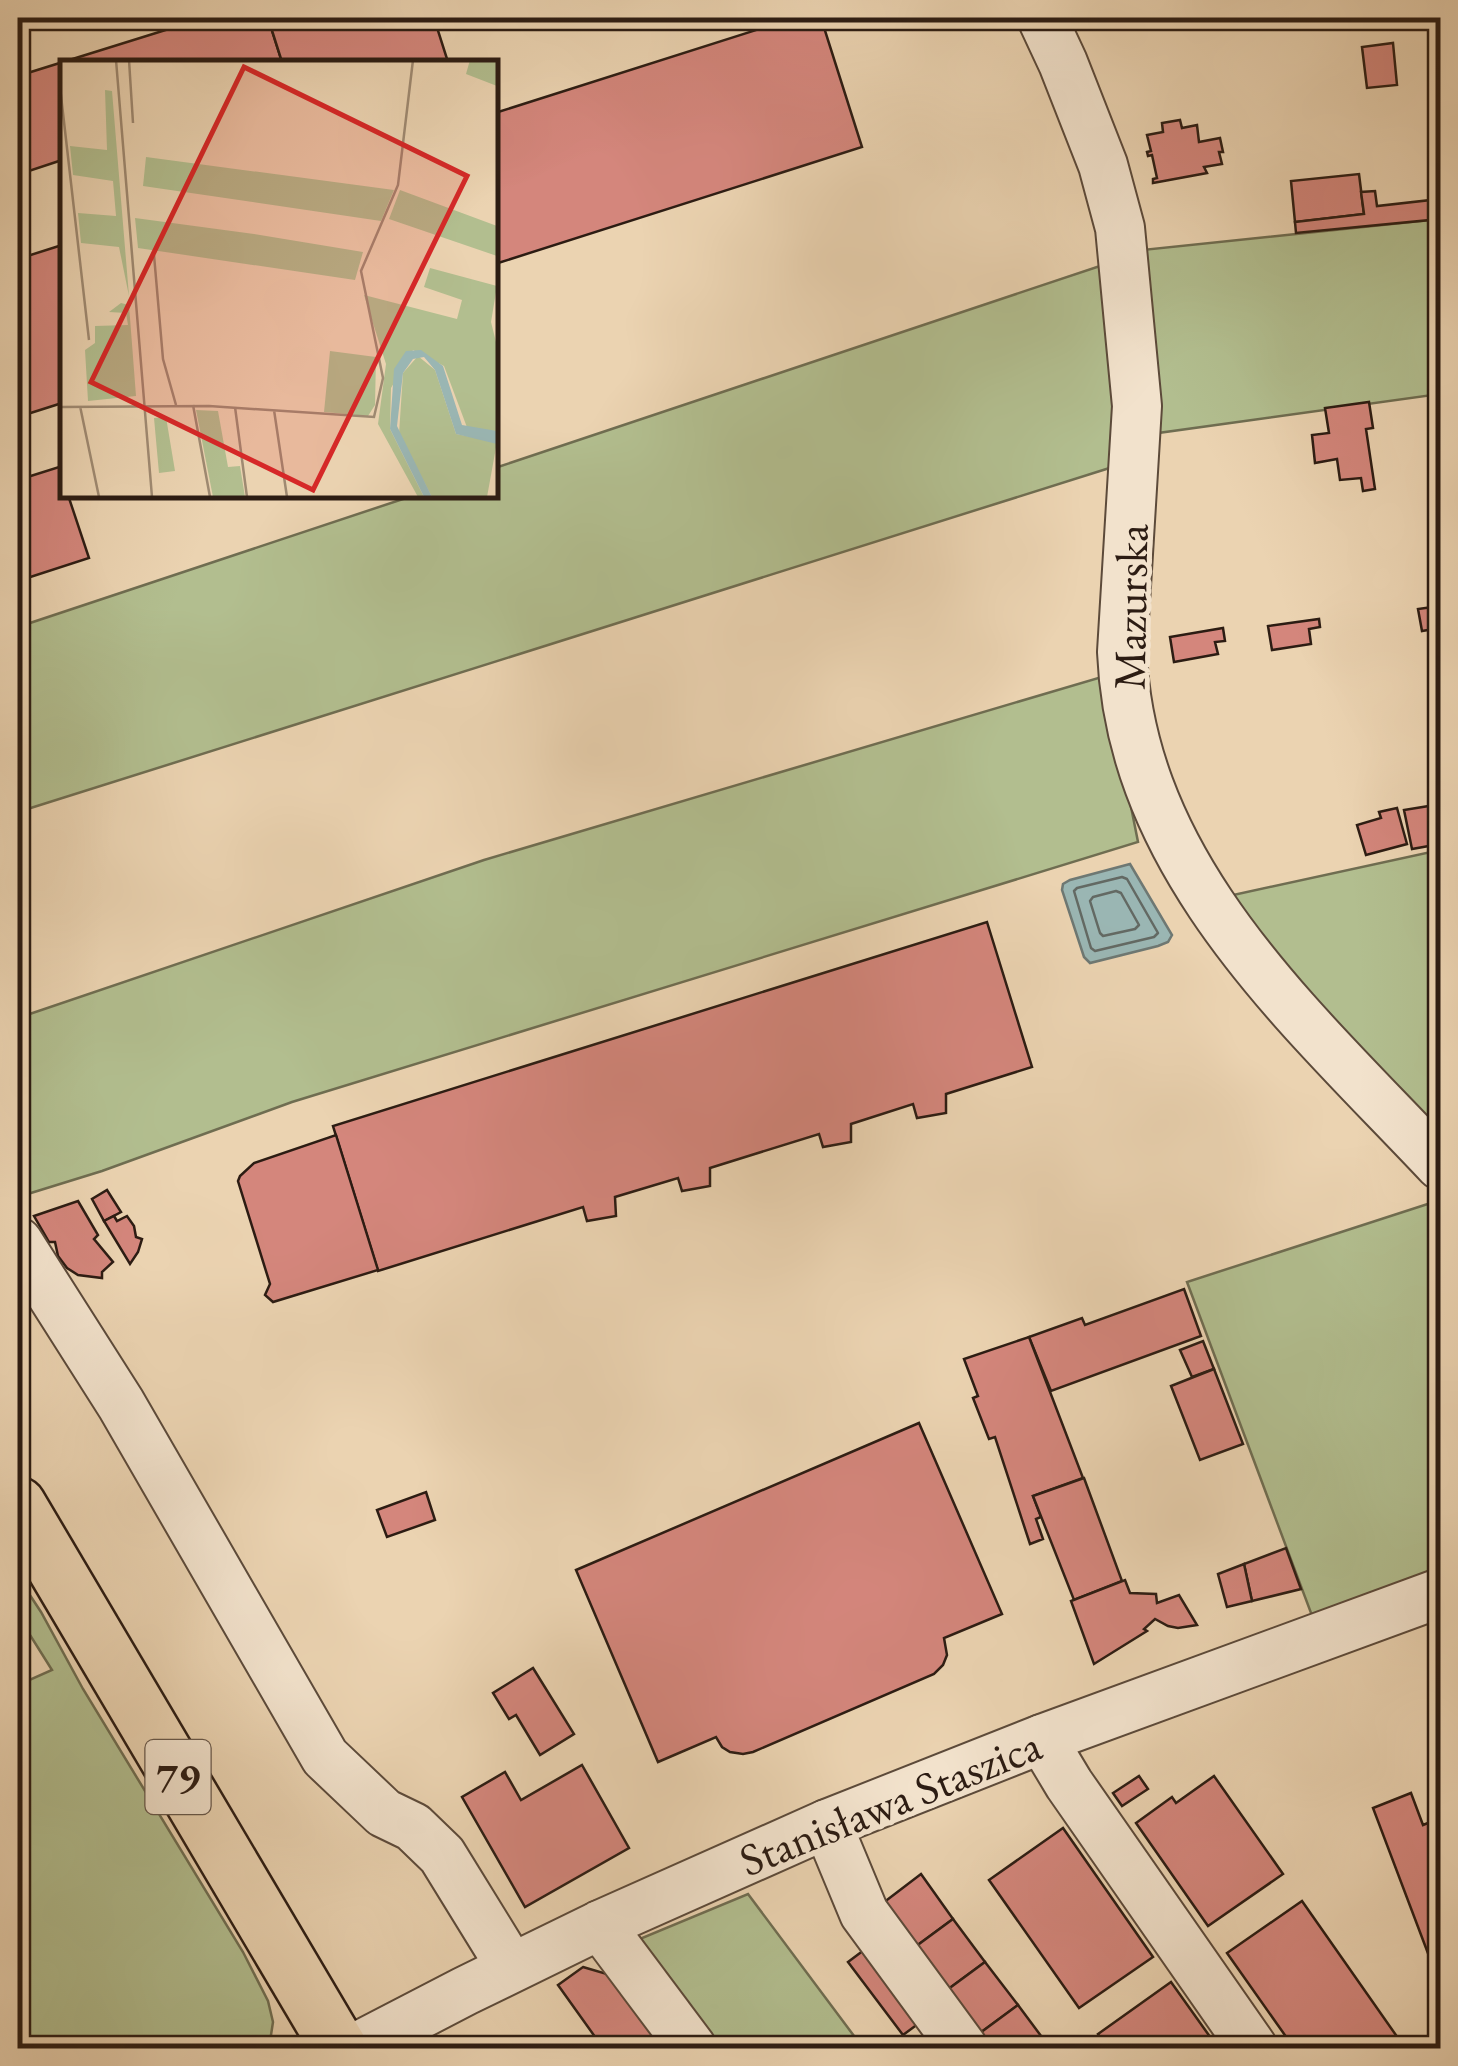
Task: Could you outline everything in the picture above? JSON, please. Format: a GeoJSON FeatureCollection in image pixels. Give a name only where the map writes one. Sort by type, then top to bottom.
{"type":"FeatureCollection","features":[{"type":"Feature","properties":{"kind":"main road","name":"79"},"geometry":{"type":"LineString","coordinates":[[18,1504],[339,2048]]}},
{"type":"Feature","properties":{"kind":"street","name":"Mazurska"},"geometry":{"type":"LineString","coordinates":[[1042,18],[1104,164],[1120,228],[1137,406],[1123,680],[1144,778],[1160,818],[1237,944],[1269,984],[1440,1165]]}},
{"type":"Feature","properties":{"kind":"street"},"geometry":{"type":"LineString","coordinates":[[18,1242],[121,1404],[324,1757],[384,1813],[413,1827],[442,1855],[512,1968]]}},
{"type":"Feature","properties":{"kind":"street","name":"Stanisława Staszica"},"geometry":{"type":"LineString","coordinates":[[356,2048],[600,1925],[827,1824],[1042,1739],[1206,1697],[1440,1593]]}},
{"type":"Feature","properties":{"kind":"street"},"geometry":{"type":"LineString","coordinates":[[1042,1739],[1252,2048]]}},
{"type":"Feature","properties":{"kind":"street"},"geometry":{"type":"LineString","coordinates":[[827,1824],[864,1914],[962,2048]]}},
{"type":"Feature","properties":{"kind":"street"},"geometry":{"type":"LineString","coordinates":[[600,1925],[692,2048]]}},
{"type":"Feature","properties":{"kind":"green space"},"geometry":{"type":"Polygon","coordinates":[[[1440,219],[1440,394],[1158,433],[1142,250],[1440,219]]]}},
{"type":"Feature","properties":{"kind":"green space"},"geometry":{"type":"Polygon","coordinates":[[[1112,262],[1119,465],[18,812],[18,627],[406,498],[498,498],[498,467],[1112,262]]]}},
{"type":"Feature","properties":{"kind":"green space"},"geometry":{"type":"Polygon","coordinates":[[[1105,676],[1138,842],[292,1102],[18,1197],[18,1018],[484,860],[1105,676]]]}},
{"type":"Feature","properties":{"kind":"green space"},"geometry":{"type":"Polygon","coordinates":[[[1440,850],[1440,1127],[1391,1087],[1224,897],[1440,850]]]}},
{"type":"Feature","properties":{"kind":"green space"},"geometry":{"type":"Polygon","coordinates":[[[1440,1200],[1440,1574],[1314,1621],[1187,1282],[1440,1200]]]}},
{"type":"Feature","properties":{"kind":"green space"},"geometry":{"type":"Polygon","coordinates":[[[18,1577],[243,1952],[268,2001],[273,2022],[269,2048],[18,2048],[18,1685],[52,1670],[18,1616],[18,1577]]]}},
{"type":"Feature","properties":{"kind":"green space"},"geometry":{"type":"Polygon","coordinates":[[[748,1894],[863,2048],[709,2048],[630,1943],[748,1894]]]}},
{"type":"Feature","properties":{"kind":"water"},"geometry":{"type":"Polygon","coordinates":[[[1130,864],[1172,935],[1168,942],[1158,946],[1090,963],[1084,957],[1063,884],[1130,864]]]}},
{"type":"Feature","properties":{"kind":"building"},"geometry":{"type":"Polygon","coordinates":[[[204,18],[268,18],[281,60],[69,60],[204,18]]]}},
{"type":"Feature","properties":{"kind":"building"},"geometry":{"type":"Polygon","coordinates":[[[268,18],[434,18],[447,60],[281,60],[268,18]]]}},
{"type":"Feature","properties":{"kind":"building"},"geometry":{"type":"Polygon","coordinates":[[[794,18],[821,18],[862,147],[498,263],[498,112],[794,18]]]}},
{"type":"Feature","properties":{"kind":"building"},"geometry":{"type":"Polygon","coordinates":[[[1393,43],[1397,85],[1367,88],[1362,47],[1393,43]]]}},
{"type":"Feature","properties":{"kind":"building"},"geometry":{"type":"Polygon","coordinates":[[[60,63],[60,161],[23,173],[18,154],[18,76],[60,63]]]}},
{"type":"Feature","properties":{"kind":"building"},"geometry":{"type":"Polygon","coordinates":[[[1180,120],[1182,128],[1197,125],[1199,142],[1220,138],[1222,164],[1204,167],[1207,173],[1153,183],[1157,178],[1152,155],[1147,152],[1151,151],[1147,135],[1163,132],[1162,123],[1180,120]]]}},
{"type":"Feature","properties":{"kind":"building"},"geometry":{"type":"Polygon","coordinates":[[[1359,174],[1364,214],[1295,222],[1291,181],[1359,174]]]}},
{"type":"Feature","properties":{"kind":"building"},"geometry":{"type":"Polygon","coordinates":[[[1375,191],[1377,206],[1440,199],[1440,219],[1296,233],[1295,222],[1364,214],[1361,192],[1375,191]]]}},
{"type":"Feature","properties":{"kind":"building"},"geometry":{"type":"Polygon","coordinates":[[[60,246],[60,404],[18,417],[18,259],[60,246]]]}},
{"type":"Feature","properties":{"kind":"building"},"geometry":{"type":"Polygon","coordinates":[[[1369,402],[1373,428],[1366,429],[1375,489],[1363,491],[1361,478],[1340,480],[1337,459],[1315,463],[1312,435],[1329,433],[1325,408],[1369,402]]]}},
{"type":"Feature","properties":{"kind":"building"},"geometry":{"type":"Polygon","coordinates":[[[59,467],[60,498],[69,498],[89,558],[18,581],[18,480],[59,467]]]}},
{"type":"Feature","properties":{"kind":"building"},"geometry":{"type":"Polygon","coordinates":[[[1440,606],[1440,628],[1422,631],[1418,609],[1440,606]]]}},
{"type":"Feature","properties":{"kind":"building"},"geometry":{"type":"Polygon","coordinates":[[[1319,619],[1320,627],[1309,629],[1311,644],[1272,650],[1268,626],[1319,619]]]}},
{"type":"Feature","properties":{"kind":"building"},"geometry":{"type":"Polygon","coordinates":[[[1223,628],[1225,641],[1215,642],[1218,654],[1174,662],[1170,637],[1223,628]]]}},
{"type":"Feature","properties":{"kind":"building"},"geometry":{"type":"Polygon","coordinates":[[[1435,805],[1440,844],[1412,849],[1404,810],[1435,805]]]}},
{"type":"Feature","properties":{"kind":"building"},"geometry":{"type":"Polygon","coordinates":[[[1397,808],[1407,844],[1366,855],[1357,825],[1381,818],[1379,812],[1397,808]]]}},
{"type":"Feature","properties":{"kind":"building"},"geometry":{"type":"Polygon","coordinates":[[[987,922],[1032,1067],[946,1094],[946,1113],[917,1118],[913,1104],[851,1124],[851,1142],[823,1147],[819,1134],[710,1168],[710,1186],[682,1191],[678,1178],[615,1197],[616,1216],[587,1221],[583,1207],[378,1271],[333,1126],[987,922]]]}},
{"type":"Feature","properties":{"kind":"building"},"geometry":{"type":"Polygon","coordinates":[[[336,1135],[378,1270],[273,1302],[265,1295],[270,1284],[238,1181],[254,1163],[336,1135]]]}},
{"type":"Feature","properties":{"kind":"building"},"geometry":{"type":"Polygon","coordinates":[[[107,1190],[121,1212],[104,1221],[92,1199],[107,1190]]]}},
{"type":"Feature","properties":{"kind":"building"},"geometry":{"type":"Polygon","coordinates":[[[78,1201],[98,1235],[94,1239],[113,1262],[102,1272],[102,1278],[78,1275],[67,1268],[58,1256],[55,1242],[49,1242],[34,1216],[78,1201]]]}},
{"type":"Feature","properties":{"kind":"building"},"geometry":{"type":"Polygon","coordinates":[[[114,1216],[117,1221],[127,1216],[136,1237],[142,1239],[130,1264],[104,1221],[114,1216]]]}},
{"type":"Feature","properties":{"kind":"building"},"geometry":{"type":"Polygon","coordinates":[[[1184,1289],[1201,1336],[1051,1391],[1029,1337],[1082,1318],[1085,1325],[1184,1289]]]}},
{"type":"Feature","properties":{"kind":"building"},"geometry":{"type":"Polygon","coordinates":[[[1029,1337],[1083,1478],[1033,1496],[1041,1517],[1036,1519],[1043,1539],[1030,1544],[995,1437],[989,1439],[973,1398],[978,1396],[964,1359],[1029,1337]]]}},
{"type":"Feature","properties":{"kind":"building"},"geometry":{"type":"Polygon","coordinates":[[[1203,1341],[1214,1369],[1192,1377],[1180,1350],[1203,1341]]]}},
{"type":"Feature","properties":{"kind":"building"},"geometry":{"type":"Polygon","coordinates":[[[1214,1369],[1243,1444],[1200,1460],[1171,1386],[1214,1369]]]}},
{"type":"Feature","properties":{"kind":"building"},"geometry":{"type":"Polygon","coordinates":[[[919,1423],[1002,1614],[944,1638],[947,1655],[934,1674],[753,1752],[730,1752],[716,1737],[658,1762],[576,1570],[919,1423]]]}},
{"type":"Feature","properties":{"kind":"building"},"geometry":{"type":"Polygon","coordinates":[[[1084,1478],[1122,1581],[1074,1600],[1033,1496],[1084,1478]]]}},
{"type":"Feature","properties":{"kind":"building"},"geometry":{"type":"Polygon","coordinates":[[[426,1492],[435,1520],[387,1537],[377,1510],[426,1492]]]}},
{"type":"Feature","properties":{"kind":"building"},"geometry":{"type":"Polygon","coordinates":[[[1286,1548],[1301,1589],[1252,1601],[1244,1564],[1286,1548]]]}},
{"type":"Feature","properties":{"kind":"building"},"geometry":{"type":"Polygon","coordinates":[[[1244,1564],[1252,1601],[1227,1607],[1218,1574],[1244,1564]]]}},
{"type":"Feature","properties":{"kind":"building"},"geometry":{"type":"Polygon","coordinates":[[[1125,1580],[1130,1593],[1156,1594],[1157,1603],[1179,1595],[1197,1625],[1178,1628],[1155,1619],[1144,1629],[1147,1631],[1094,1664],[1071,1601],[1125,1580]]]}},
{"type":"Feature","properties":{"kind":"building"},"geometry":{"type":"Polygon","coordinates":[[[533,1668],[574,1734],[540,1755],[516,1715],[509,1719],[493,1693],[533,1668]]]}},
{"type":"Feature","properties":{"kind":"building"},"geometry":{"type":"Polygon","coordinates":[[[582,1765],[629,1848],[525,1907],[462,1797],[505,1772],[521,1800],[582,1765]]]}},
{"type":"Feature","properties":{"kind":"building"},"geometry":{"type":"Polygon","coordinates":[[[1139,1776],[1148,1789],[1122,1806],[1113,1793],[1139,1776]]]}},
{"type":"Feature","properties":{"kind":"building"},"geometry":{"type":"Polygon","coordinates":[[[1214,1776],[1283,1874],[1208,1926],[1136,1823],[1172,1797],[1176,1803],[1214,1776]]]}},
{"type":"Feature","properties":{"kind":"building"},"geometry":{"type":"Polygon","coordinates":[[[1411,1793],[1423,1825],[1440,1818],[1440,1985],[1373,1808],[1411,1793]]]}},
{"type":"Feature","properties":{"kind":"building"},"geometry":{"type":"Polygon","coordinates":[[[1063,1828],[1153,1957],[1079,2008],[989,1880],[1063,1828]]]}},
{"type":"Feature","properties":{"kind":"building"},"geometry":{"type":"Polygon","coordinates":[[[921,1874],[953,1919],[915,1947],[883,1903],[921,1874]]]}},
{"type":"Feature","properties":{"kind":"building"},"geometry":{"type":"Polygon","coordinates":[[[1302,1901],[1405,2048],[1294,2048],[1227,1953],[1302,1901]]]}},
{"type":"Feature","properties":{"kind":"building"},"geometry":{"type":"Polygon","coordinates":[[[953,1919],[985,1962],[947,1990],[915,1947],[953,1919]]]}},
{"type":"Feature","properties":{"kind":"building"},"geometry":{"type":"Polygon","coordinates":[[[872,1944],[926,2018],[903,2035],[848,1962],[872,1944]]]}},
{"type":"Feature","properties":{"kind":"building"},"geometry":{"type":"Polygon","coordinates":[[[985,1962],[1018,2005],[980,2033],[947,1990],[985,1962]]]}},
{"type":"Feature","properties":{"kind":"building"},"geometry":{"type":"Polygon","coordinates":[[[583,1967],[607,1974],[663,2047],[603,2048],[558,1985],[583,1967]]]}},
{"type":"Feature","properties":{"kind":"building"},"geometry":{"type":"Polygon","coordinates":[[[1171,1982],[1218,2048],[1108,2048],[1098,2034],[1171,1982]]]}},
{"type":"Feature","properties":{"kind":"building"},"geometry":{"type":"Polygon","coordinates":[[[1018,2005],[1050,2048],[991,2048],[980,2033],[1018,2005]]]}}]}
